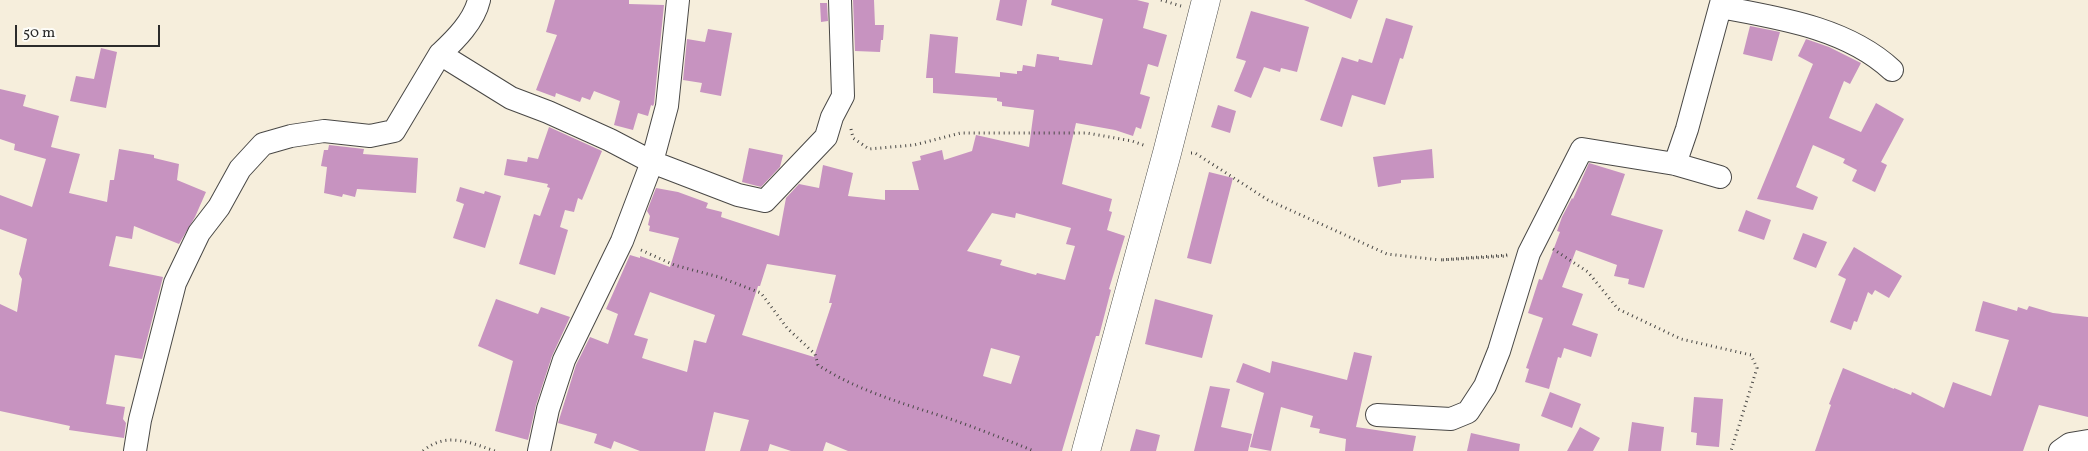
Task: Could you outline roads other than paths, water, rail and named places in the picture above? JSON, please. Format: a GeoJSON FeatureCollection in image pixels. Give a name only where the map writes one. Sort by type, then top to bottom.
{"type":"FeatureCollection","features":[{"type":"Feature","properties":{"kind":"main road"},"geometry":{"type":"LineString","coordinates":[[1086,451],[1167,153],[1206,0]]}},
{"type":"Feature","properties":{"kind":"street"},"geometry":{"type":"LineString","coordinates":[[135,451],[140,420],[175,283],[199,234],[218,208],[240,169],[263,144],[292,136],[324,132],[370,136],[394,130],[440,54],[459,37],[479,0]]}},
{"type":"Feature","properties":{"kind":"street"},"geometry":{"type":"LineString","coordinates":[[539,451],[548,409],[564,360],[622,241],[652,162],[667,106],[678,0]]}},
{"type":"Feature","properties":{"kind":"street"},"geometry":{"type":"LineString","coordinates":[[440,54],[510,98],[557,116],[652,162],[738,195],[765,201],[826,137],[832,117],[843,96],[840,0]]}},
{"type":"Feature","properties":{"kind":"street"},"geometry":{"type":"LineString","coordinates":[[1675,164],[1687,129],[1721,4],[1833,34],[1878,57],[1892,70]]}},
{"type":"Feature","properties":{"kind":"street"},"geometry":{"type":"LineString","coordinates":[[1377,415],[1451,419],[1468,412],[1485,386],[1499,351],[1524,253],[1582,149],[1675,164],[1720,177]]}},
{"type":"Feature","properties":{"kind":"street"},"geometry":{"type":"LineString","coordinates":[[2060,451],[2070,444],[2088,441]]}}]}
